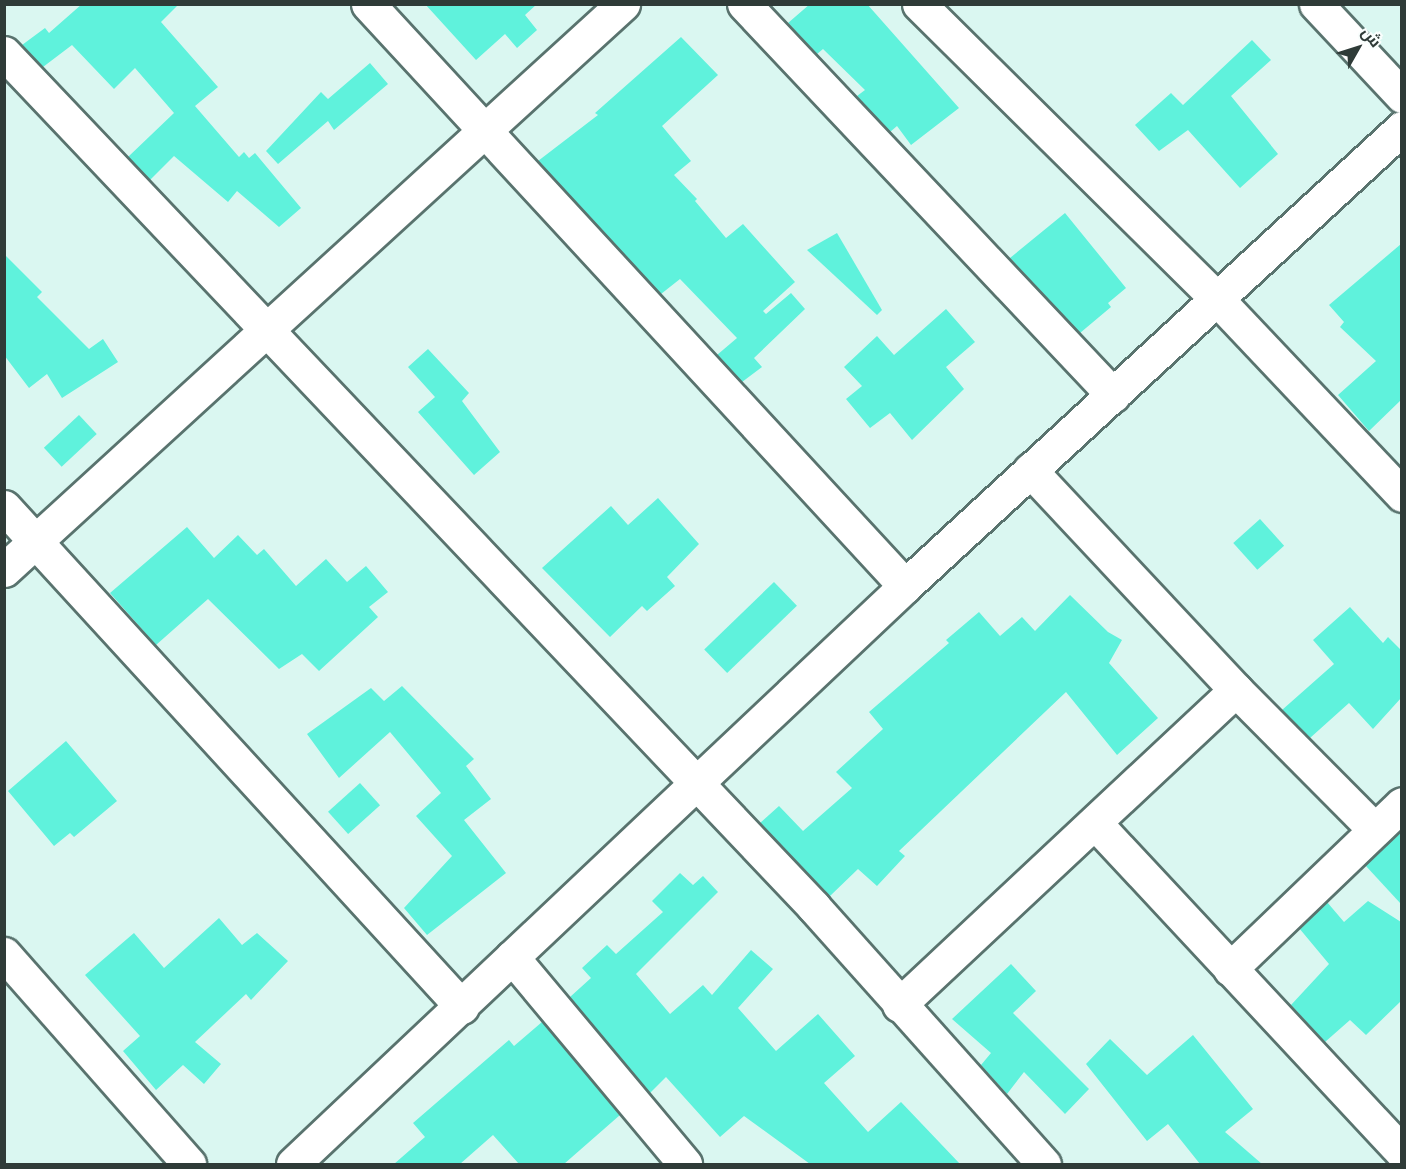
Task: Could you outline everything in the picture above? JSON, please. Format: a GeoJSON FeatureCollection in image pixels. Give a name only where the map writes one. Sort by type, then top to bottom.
{"type":"FeatureCollection","features":[{"type":"Feature","properties":{"kind":"street"},"geometry":{"type":"LineString","coordinates":[[368,4],[905,586]]}},
{"type":"Feature","properties":{"kind":"street"},"geometry":{"type":"LineString","coordinates":[[4,570],[267,333],[623,4]]}},
{"type":"Feature","properties":{"kind":"street"},"geometry":{"type":"LineString","coordinates":[[744,4],[1113,395]]}},
{"type":"Feature","properties":{"kind":"street"},"geometry":{"type":"LineString","coordinates":[[919,4],[1216,298],[1401,495]]}},
{"type":"Feature","properties":{"kind":"street"},"geometry":{"type":"LineString","coordinates":[[1316,4],[1401,96]]}},
{"type":"Feature","properties":{"kind":"street"},"geometry":{"type":"LineString","coordinates":[[4,53],[267,333],[697,782],[899,1005],[1032,1161]]}},
{"type":"Feature","properties":{"kind":"street"},"geometry":{"type":"LineString","coordinates":[[293,1164],[462,1007],[905,586],[1401,128]]}},
{"type":"Feature","properties":{"kind":"street"},"geometry":{"type":"LineString","coordinates":[[1030,470],[1236,690],[1374,829]]}},
{"type":"Feature","properties":{"kind":"street"},"geometry":{"type":"LineString","coordinates":[[4,507],[462,1007]]}},
{"type":"Feature","properties":{"kind":"street"},"geometry":{"type":"LineString","coordinates":[[899,1005],[1096,825],[1236,690]]}},
{"type":"Feature","properties":{"kind":"street"},"geometry":{"type":"LineString","coordinates":[[1230,969],[1401,804]]}},
{"type":"Feature","properties":{"kind":"street"},"geometry":{"type":"LineString","coordinates":[[1096,825],[1401,1152]]}},
{"type":"Feature","properties":{"kind":"street"},"geometry":{"type":"LineString","coordinates":[[4,954],[189,1164]]}},
{"type":"Feature","properties":{"kind":"street"},"geometry":{"type":"LineString","coordinates":[[512,957],[685,1164]]}},
{"type":"Feature","properties":{"kind":"building"},"geometry":{"type":"Polygon","coordinates":[[[82,4],[179,4],[161,22],[218,87],[195,106],[239,157],[244,152],[249,158],[255,153],[301,208],[279,227],[237,191],[228,202],[174,156],[150,180],[128,157],[174,113],[135,68],[114,89],[72,45],[43,67],[22,45],[45,28],[49,33],[82,4]]]}},
{"type":"Feature","properties":{"kind":"building"},"geometry":{"type":"Polygon","coordinates":[[[425,4],[537,4],[525,15],[537,30],[517,48],[505,34],[476,60],[425,4]]]}},
{"type":"Feature","properties":{"kind":"building"},"geometry":{"type":"Polygon","coordinates":[[[810,4],[867,4],[959,108],[911,145],[897,126],[890,132],[857,96],[865,90],[823,49],[817,54],[788,23],[810,4]]]}},
{"type":"Feature","properties":{"kind":"building"},"geometry":{"type":"Polygon","coordinates":[[[681,37],[718,75],[662,126],[691,161],[674,175],[697,199],[695,201],[726,238],[743,224],[795,282],[763,311],[766,314],[791,293],[805,309],[754,358],[762,367],[742,382],[717,355],[737,338],[680,279],[661,294],[538,161],[598,115],[595,113],[681,37]]]}},
{"type":"Feature","properties":{"kind":"building"},"geometry":{"type":"Polygon","coordinates":[[[1252,40],[1271,60],[1231,96],[1278,154],[1240,188],[1188,130],[1159,151],[1135,125],[1171,93],[1183,105],[1252,40]]]}},
{"type":"Feature","properties":{"kind":"building"},"geometry":{"type":"Polygon","coordinates":[[[370,63],[388,84],[334,130],[328,121],[278,164],[266,151],[321,92],[328,99],[370,63]]]}},
{"type":"Feature","properties":{"kind":"building"},"geometry":{"type":"Polygon","coordinates":[[[1065,213],[1126,288],[1108,303],[1111,307],[1080,333],[1010,258],[1065,213]]]}},
{"type":"Feature","properties":{"kind":"building"},"geometry":{"type":"Polygon","coordinates":[[[837,233],[882,310],[877,315],[807,250],[837,233]]]}},
{"type":"Feature","properties":{"kind":"building"},"geometry":{"type":"Polygon","coordinates":[[[1401,244],[1401,400],[1369,431],[1338,395],[1376,361],[1340,327],[1344,322],[1329,305],[1401,244]]]}},
{"type":"Feature","properties":{"kind":"building"},"geometry":{"type":"Polygon","coordinates":[[[4,254],[42,292],[37,297],[89,349],[103,339],[118,362],[62,398],[47,374],[29,388],[4,355],[4,254]]]}},
{"type":"Feature","properties":{"kind":"building"},"geometry":{"type":"Polygon","coordinates":[[[946,309],[975,342],[946,367],[964,389],[912,440],[890,413],[870,428],[846,399],[862,386],[844,367],[877,336],[894,355],[946,309]]]}},
{"type":"Feature","properties":{"kind":"building"},"geometry":{"type":"Polygon","coordinates":[[[428,349],[469,393],[462,401],[500,452],[474,475],[418,412],[435,397],[408,367],[428,349]]]}},
{"type":"Feature","properties":{"kind":"building"},"geometry":{"type":"Polygon","coordinates":[[[79,415],[97,434],[62,467],[44,448],[79,415]]]}},
{"type":"Feature","properties":{"kind":"building"},"geometry":{"type":"Polygon","coordinates":[[[658,498],[699,544],[667,577],[675,586],[647,611],[642,606],[610,637],[542,568],[611,506],[628,525],[658,498]]]}},
{"type":"Feature","properties":{"kind":"building"},"geometry":{"type":"Polygon","coordinates":[[[1260,519],[1284,546],[1257,570],[1233,543],[1260,519]]]}},
{"type":"Feature","properties":{"kind":"building"},"geometry":{"type":"Polygon","coordinates":[[[187,527],[214,558],[238,535],[257,555],[264,549],[296,586],[326,559],[347,582],[366,566],[388,592],[369,607],[378,617],[319,671],[302,654],[279,669],[208,599],[156,645],[110,593],[187,527]]]}},
{"type":"Feature","properties":{"kind":"building"},"geometry":{"type":"Polygon","coordinates":[[[774,582],[797,606],[727,673],[704,649],[774,582]]]}},
{"type":"Feature","properties":{"kind":"building"},"geometry":{"type":"Polygon","coordinates":[[[1070,595],[1108,632],[1122,640],[1109,663],[1158,718],[1117,755],[1066,692],[899,851],[905,856],[877,886],[858,869],[830,896],[760,823],[779,806],[803,831],[852,788],[836,772],[883,729],[869,712],[949,643],[946,640],[979,612],[1000,636],[1022,617],[1035,631],[1070,595]]]}},
{"type":"Feature","properties":{"kind":"building"},"geometry":{"type":"Polygon","coordinates":[[[1350,607],[1383,643],[1388,637],[1401,650],[1401,698],[1373,729],[1349,703],[1310,738],[1282,710],[1334,664],[1313,640],[1350,607]]]}},
{"type":"Feature","properties":{"kind":"building"},"geometry":{"type":"Polygon","coordinates":[[[402,686],[474,759],[466,766],[491,799],[464,820],[506,873],[427,935],[404,908],[452,856],[416,816],[441,793],[390,732],[339,778],[307,734],[371,688],[384,701],[402,686]]]}},
{"type":"Feature","properties":{"kind":"building"},"geometry":{"type":"Polygon","coordinates":[[[66,741],[117,801],[74,837],[70,833],[54,846],[8,791],[66,741]]]}},
{"type":"Feature","properties":{"kind":"building"},"geometry":{"type":"Polygon","coordinates":[[[360,783],[380,805],[348,834],[328,812],[360,783]]]}},
{"type":"Feature","properties":{"kind":"building"},"geometry":{"type":"Polygon","coordinates":[[[1401,832],[1401,904],[1365,865],[1401,832]]]}},
{"type":"Feature","properties":{"kind":"building"},"geometry":{"type":"Polygon","coordinates":[[[680,873],[693,885],[703,876],[718,892],[636,974],[670,1014],[703,985],[712,995],[751,950],[773,969],[738,1008],[776,1051],[818,1014],[855,1056],[824,1083],[868,1132],[901,1102],[960,1164],[810,1164],[744,1116],[720,1137],[666,1077],[650,1093],[570,997],[591,978],[582,968],[607,945],[616,954],[663,912],[652,901],[680,873]]]}},
{"type":"Feature","properties":{"kind":"building"},"geometry":{"type":"Polygon","coordinates":[[[1368,901],[1401,922],[1401,1001],[1366,1035],[1350,1020],[1325,1042],[1291,1005],[1329,964],[1299,928],[1327,902],[1344,922],[1368,901]]]}},
{"type":"Feature","properties":{"kind":"building"},"geometry":{"type":"Polygon","coordinates":[[[219,918],[242,945],[257,933],[288,961],[251,1000],[246,994],[195,1042],[221,1064],[204,1084],[183,1065],[156,1090],[123,1051],[140,1036],[85,975],[134,933],[164,968],[219,918]]]}},
{"type":"Feature","properties":{"kind":"building"},"geometry":{"type":"Polygon","coordinates":[[[1011,964],[1036,991],[1013,1013],[1089,1089],[1065,1114],[1024,1072],[1007,1094],[981,1065],[991,1053],[952,1019],[1011,964]]]}},
{"type":"Feature","properties":{"kind":"building"},"geometry":{"type":"Polygon","coordinates":[[[542,1022],[620,1115],[564,1164],[519,1164],[493,1135],[460,1164],[394,1164],[425,1137],[413,1123],[509,1040],[514,1046],[542,1022]]]}},
{"type":"Feature","properties":{"kind":"building"},"geometry":{"type":"Polygon","coordinates":[[[1193,1035],[1253,1109],[1225,1132],[1262,1164],[1200,1164],[1168,1124],[1147,1141],[1086,1064],[1110,1039],[1147,1075],[1193,1035]]]}}]}
